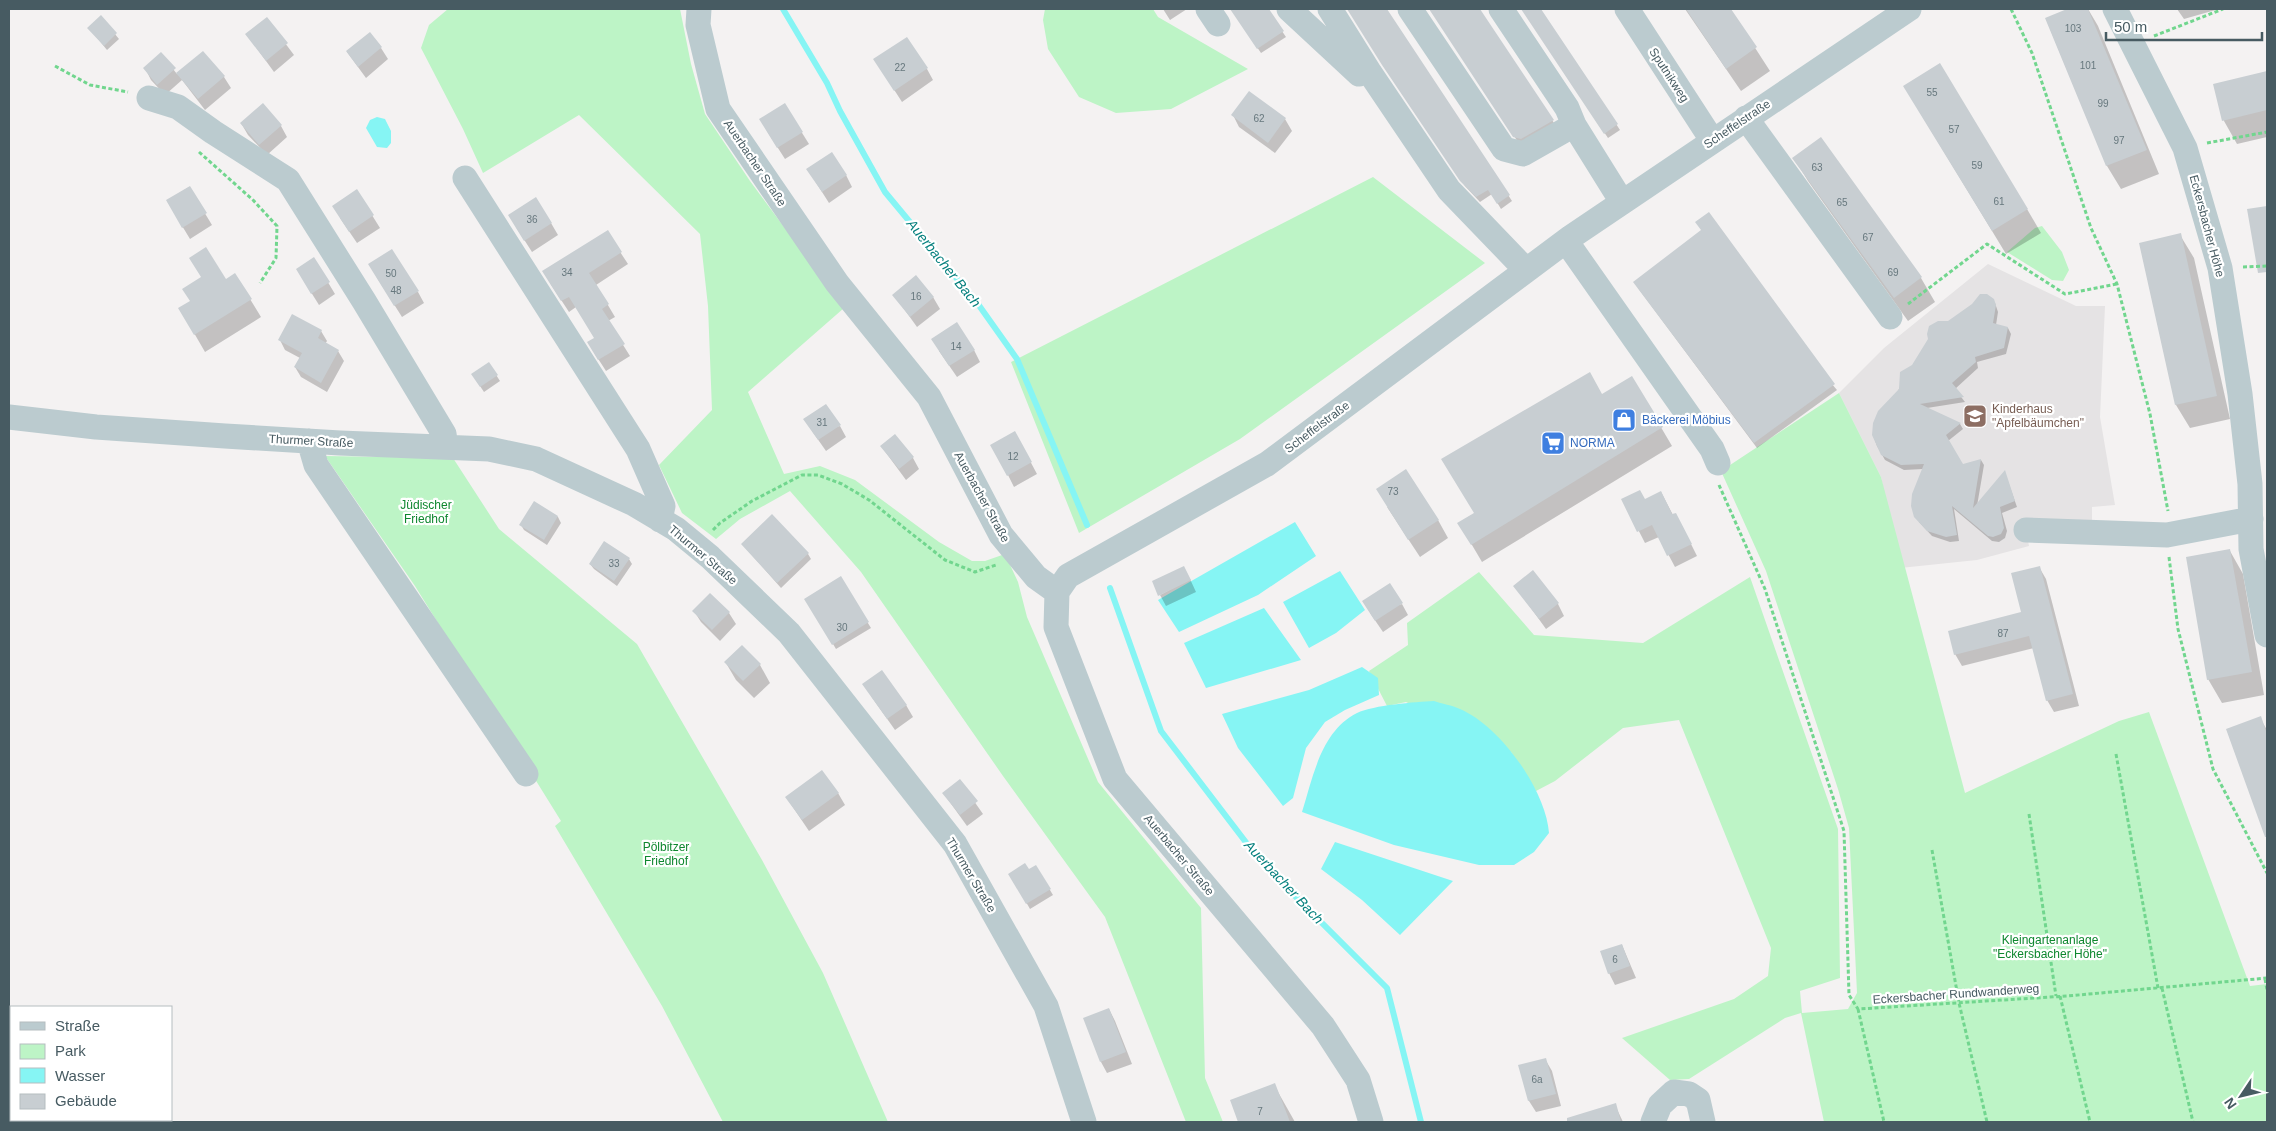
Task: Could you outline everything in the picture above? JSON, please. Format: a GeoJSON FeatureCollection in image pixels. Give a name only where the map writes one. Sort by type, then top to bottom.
{"type":"FeatureCollection","features":[{"type":"Feature","properties":{"kind":"street","name":"Auerbacher Straße"},"geometry":{"type":"LineString","coordinates":[[699,9],[698,25],[718,109],[837,283],[929,397],[986,510],[1001,535],[1018,558],[1036,577],[1056,592],[1056,627],[1115,779],[1323,1026],[1358,1080],[1371,1122]]}},
{"type":"Feature","properties":{"kind":"street"},"geometry":{"type":"LineString","coordinates":[[1289,9],[1336,51],[1400,118]]}},
{"type":"Feature","properties":{"kind":"street"},"geometry":{"type":"LineString","coordinates":[[1330,9],[1449,190],[1526,270]]}},
{"type":"Feature","properties":{"kind":"street"},"geometry":{"type":"LineString","coordinates":[[1410,9],[1504,149],[1523,154],[1574,126]]}},
{"type":"Feature","properties":{"kind":"street"},"geometry":{"type":"LineString","coordinates":[[1501,9],[1567,108],[1574,126],[1622,202]]}},
{"type":"Feature","properties":{"kind":"street","name":"Sputnikweg"},"geometry":{"type":"LineString","coordinates":[[1627,9],[1712,140]]}},
{"type":"Feature","properties":{"kind":"street","name":"Scheffelstraße"},"geometry":{"type":"LineString","coordinates":[[1056,592],[1068,576],[1268,464],[1566,241],[1712,140],[1909,9]]}},
{"type":"Feature","properties":{"kind":"street","name":"Eckersbacher Höhe"},"geometry":{"type":"LineString","coordinates":[[2115,9],[2185,148],[2220,268],[2240,394],[2250,484],[2251,549],[2267,635]]}},
{"type":"Feature","properties":{"kind":"street"},"geometry":{"type":"LineString","coordinates":[[149,98],[178,107],[288,180],[444,434],[446,447]]}},
{"type":"Feature","properties":{"kind":"street"},"geometry":{"type":"LineString","coordinates":[[1746,118],[1890,317]]}},
{"type":"Feature","properties":{"kind":"street"},"geometry":{"type":"LineString","coordinates":[[465,178],[638,449],[664,506],[660,520]]}},
{"type":"Feature","properties":{"kind":"street"},"geometry":{"type":"LineString","coordinates":[[1566,241],[1712,449],[1718,463]]}},
{"type":"Feature","properties":{"kind":"street","name":"Thurmer Straße"},"geometry":{"type":"LineString","coordinates":[[9,417],[96,427],[308,441],[488,449],[536,459],[634,504],[676,529],[789,633],[955,844],[1046,1006],[1084,1122]]}},
{"type":"Feature","properties":{"kind":"street"},"geometry":{"type":"LineString","coordinates":[[308,441],[316,465],[526,774]]}},
{"type":"Feature","properties":{"kind":"street"},"geometry":{"type":"LineString","coordinates":[[2026,530],[2166,536],[2251,519]]}},
{"type":"Feature","properties":{"kind":"street"},"geometry":{"type":"LineString","coordinates":[[1654,1122],[1660,1105],[1674,1092],[1689,1094],[1698,1100],[1703,1122]]}},
{"type":"Feature","properties":{"kind":"path"},"geometry":{"type":"LineString","coordinates":[[2012,9],[2032,53],[2091,228],[2117,284],[2150,414],[2170,521],[2166,536],[2178,628],[2213,770],[2267,873]]}},
{"type":"Feature","properties":{"kind":"path"},"geometry":{"type":"LineString","coordinates":[[2134,44],[2223,9]]}},
{"type":"Feature","properties":{"kind":"path"},"geometry":{"type":"LineString","coordinates":[[55,66],[90,85],[149,98]]}},
{"type":"Feature","properties":{"kind":"path"},"geometry":{"type":"LineString","coordinates":[[2185,148],[2267,132]]}},
{"type":"Feature","properties":{"kind":"path"},"geometry":{"type":"LineString","coordinates":[[196,149],[253,200],[278,226],[276,258],[260,283]]}},
{"type":"Feature","properties":{"kind":"path"},"geometry":{"type":"LineString","coordinates":[[1890,317],[1987,244],[2065,294],[2117,284]]}},
{"type":"Feature","properties":{"kind":"path","name":"Eckersbacher Rundwanderweg"},"geometry":{"type":"LineString","coordinates":[[1718,463],[1715,475],[1765,589],[1844,831],[1849,995],[1858,1009],[2058,996],[2266,978]]}},
{"type":"Feature","properties":{"kind":"path"},"geometry":{"type":"LineString","coordinates":[[697,547],[720,523],[752,501],[802,475],[818,475],[842,484],[868,500],[946,560],[975,572],[1018,558]]}},
{"type":"Feature","properties":{"kind":"path"},"geometry":{"type":"LineString","coordinates":[[2116,754],[2160,988],[2193,1122]]}},
{"type":"Feature","properties":{"kind":"path"},"geometry":{"type":"LineString","coordinates":[[2028,814],[2058,996],[2090,1122]]}},
{"type":"Feature","properties":{"kind":"path"},"geometry":{"type":"LineString","coordinates":[[1932,850],[1959,1003],[1987,1122]]}},
{"type":"Feature","properties":{"kind":"path"},"geometry":{"type":"LineString","coordinates":[[2266,978],[2267,990]]}},
{"type":"Feature","properties":{"kind":"path"},"geometry":{"type":"LineString","coordinates":[[1858,1009],[1884,1122]]}},
{"type":"Feature","properties":{"kind":"shaded area","name":"Kinderhaus \"Apfelbäumchen\""},"geometry":{"type":"Polygon","coordinates":[[[1988,264],[2076,306],[2105,306],[2100,417],[2115,505],[2092,507],[2092,521],[2026,530],[2029,546],[1977,560],[1900,568],[1881,477],[1839,393],[1884,348],[1988,264]]]}},
{"type":"Feature","properties":{"kind":"green space"},"geometry":{"type":"Polygon","coordinates":[[[448,9],[680,9],[691,64],[705,114],[750,181],[844,308],[748,392],[784,474],[820,466],[855,480],[939,542],[972,561],[985,561],[1005,554],[1018,582],[1027,617],[1098,782],[1201,908],[1205,1078],[1223,1122],[1186,1122],[1105,917],[1003,776],[861,572],[790,491],[740,519],[716,539],[682,513],[659,465],[712,410],[708,306],[700,234],[579,115],[483,173],[463,129],[421,48],[429,25],[448,9]]]}},
{"type":"Feature","properties":{"kind":"green space"},"geometry":{"type":"Polygon","coordinates":[[[1045,9],[1153,9],[1158,17],[1248,69],[1171,109],[1116,113],[1079,97],[1048,49],[1043,20],[1045,9]]]}},
{"type":"Feature","properties":{"kind":"green space"},"geometry":{"type":"Polygon","coordinates":[[[1373,177],[1485,263],[1240,439],[1079,533],[1011,362],[1373,177]]]}},
{"type":"Feature","properties":{"kind":"green space"},"geometry":{"type":"Polygon","coordinates":[[[2042,226],[2062,252],[2069,270],[2063,281],[2052,280],[2007,252],[2035,228],[2042,226]]]}},
{"type":"Feature","properties":{"kind":"green space","name":"Kleingartenanlage \"Eckersbacher Höhe\""},"geometry":{"type":"Polygon","coordinates":[[[1839,393],[1881,477],[1965,793],[2119,721],[2149,712],[2250,986],[2267,984],[2267,1122],[1824,1122],[1801,1013],[1785,1018],[1689,1079],[1670,1080],[1622,1038],[1734,999],[1768,976],[1771,948],[1679,720],[1623,728],[1555,781],[1536,791],[1511,752],[1406,702],[1387,706],[1369,671],[1408,645],[1407,623],[1479,572],[1534,635],[1643,643],[1750,577],[1838,829],[1840,978],[1800,991],[1802,1013],[1848,1009],[1857,993],[1849,828],[1838,789],[1766,571],[1721,471],[1839,393]]]}},
{"type":"Feature","properties":{"kind":"green space"},"geometry":{"type":"Polygon","coordinates":[[[325,456],[453,458],[499,529],[637,644],[762,860],[823,973],[888,1122],[723,1122],[662,1006],[555,826],[561,821],[415,586],[325,456]]]}},
{"type":"Feature","properties":{"kind":"water"},"geometry":{"type":"Polygon","coordinates":[[[377,117],[385,119],[391,131],[391,143],[387,148],[377,147],[366,128],[370,120],[377,117]]]}},
{"type":"Feature","properties":{"kind":"water"},"geometry":{"type":"Polygon","coordinates":[[[1295,522],[1316,556],[1258,595],[1179,632],[1158,600],[1295,522]]]}},
{"type":"Feature","properties":{"kind":"water"},"geometry":{"type":"Polygon","coordinates":[[[1340,571],[1365,610],[1336,633],[1309,648],[1283,602],[1340,571]]]}},
{"type":"Feature","properties":{"kind":"water"},"geometry":{"type":"Polygon","coordinates":[[[1264,608],[1301,660],[1206,688],[1184,643],[1264,608]]]}},
{"type":"Feature","properties":{"kind":"water"},"geometry":{"type":"Polygon","coordinates":[[[1362,667],[1378,678],[1379,695],[1345,710],[1325,722],[1306,748],[1293,798],[1283,806],[1238,748],[1222,714],[1309,690],[1362,667]]]}},
{"type":"Feature","properties":{"kind":"water"},"geometry":{"type":"Polygon","coordinates":[[[1434,701],[1454,706],[1475,717],[1505,744],[1530,779],[1546,816],[1549,833],[1534,852],[1514,865],[1479,865],[1394,845],[1302,812],[1320,756],[1335,731],[1345,721],[1364,710],[1395,704],[1434,701]]]}},
{"type":"Feature","properties":{"kind":"water"},"geometry":{"type":"Polygon","coordinates":[[[1335,842],[1453,881],[1400,935],[1362,900],[1321,869],[1335,842]]]}},
{"type":"Feature","properties":{"kind":"building"},"geometry":{"type":"Polygon","coordinates":[[[1230,9],[1269,9],[1284,31],[1257,49],[1230,9]]]}},
{"type":"Feature","properties":{"kind":"building"},"geometry":{"type":"Polygon","coordinates":[[[1347,9],[1387,9],[1510,195],[1497,204],[1488,190],[1476,197],[1460,181],[1347,9]]]}},
{"type":"Feature","properties":{"kind":"building"},"geometry":{"type":"Polygon","coordinates":[[[1429,9],[1480,9],[1554,120],[1521,139],[1513,137],[1429,9]]]}},
{"type":"Feature","properties":{"kind":"building"},"geometry":{"type":"Polygon","coordinates":[[[1521,9],[1541,9],[1618,124],[1604,134],[1521,9]]]}},
{"type":"Feature","properties":{"kind":"building"},"geometry":{"type":"Polygon","coordinates":[[[1686,9],[1731,9],[1757,47],[1726,69],[1686,9]]]}},
{"type":"Feature","properties":{"kind":"building"},"geometry":{"type":"Polygon","coordinates":[[[2067,9],[2088,9],[2147,150],[2106,166],[2045,18],[2067,9]]]}},
{"type":"Feature","properties":{"kind":"building"},"geometry":{"type":"Polygon","coordinates":[[[101,15],[117,33],[104,46],[87,28],[101,15]]]}},
{"type":"Feature","properties":{"kind":"building"},"geometry":{"type":"Polygon","coordinates":[[[267,17],[288,43],[266,61],[245,34],[267,17]]]}},
{"type":"Feature","properties":{"kind":"building"},"geometry":{"type":"Polygon","coordinates":[[[370,32],[382,47],[358,67],[346,51],[370,32]]]}},
{"type":"Feature","properties":{"kind":"building"},"geometry":{"type":"Polygon","coordinates":[[[907,37],[928,68],[894,91],[873,59],[907,37]]]}},
{"type":"Feature","properties":{"kind":"building"},"geometry":{"type":"Polygon","coordinates":[[[203,51],[225,76],[198,99],[176,73],[203,51]]]}},
{"type":"Feature","properties":{"kind":"building"},"geometry":{"type":"Polygon","coordinates":[[[161,52],[176,68],[157,85],[143,68],[161,52]]]}},
{"type":"Feature","properties":{"kind":"building"},"geometry":{"type":"Polygon","coordinates":[[[1940,63],[2028,209],[1992,231],[1903,86],[1940,63]]]}},
{"type":"Feature","properties":{"kind":"building"},"geometry":{"type":"Polygon","coordinates":[[[2267,71],[2267,110],[2222,121],[2213,84],[2267,71]]]}},
{"type":"Feature","properties":{"kind":"building"},"geometry":{"type":"Polygon","coordinates":[[[1249,91],[1286,118],[1268,143],[1231,115],[1249,91]]]}},
{"type":"Feature","properties":{"kind":"building"},"geometry":{"type":"Polygon","coordinates":[[[263,103],[282,125],[259,145],[240,123],[263,103]]]}},
{"type":"Feature","properties":{"kind":"building"},"geometry":{"type":"Polygon","coordinates":[[[785,103],[803,132],[777,148],[759,119],[785,103]]]}},
{"type":"Feature","properties":{"kind":"building"},"geometry":{"type":"Polygon","coordinates":[[[1821,137],[1922,277],[1894,298],[1792,158],[1821,137]]]}},
{"type":"Feature","properties":{"kind":"building"},"geometry":{"type":"Polygon","coordinates":[[[832,152],[847,175],[822,192],[806,169],[832,152]]]}},
{"type":"Feature","properties":{"kind":"building"},"geometry":{"type":"Polygon","coordinates":[[[190,186],[207,213],[182,228],[166,200],[190,186]]]}},
{"type":"Feature","properties":{"kind":"building"},"geometry":{"type":"Polygon","coordinates":[[[357,189],[374,215],[349,232],[332,206],[357,189]]]}},
{"type":"Feature","properties":{"kind":"building"},"geometry":{"type":"Polygon","coordinates":[[[536,197],[552,223],[524,241],[508,215],[536,197]]]}},
{"type":"Feature","properties":{"kind":"building"},"geometry":{"type":"Polygon","coordinates":[[[2267,206],[2267,272],[2258,273],[2247,209],[2267,206]]]}},
{"type":"Feature","properties":{"kind":"building"},"geometry":{"type":"Polygon","coordinates":[[[1709,212],[1835,384],[1754,443],[1633,282],[1701,230],[1695,222],[1709,212]]]}},
{"type":"Feature","properties":{"kind":"building"},"geometry":{"type":"Polygon","coordinates":[[[608,230],[622,252],[589,273],[609,304],[602,309],[625,344],[598,360],[587,342],[594,338],[569,297],[561,301],[542,271],[608,230]]]}},
{"type":"Feature","properties":{"kind":"building"},"geometry":{"type":"Polygon","coordinates":[[[2181,233],[2217,396],[2175,405],[2139,243],[2181,233]]]}},
{"type":"Feature","properties":{"kind":"building"},"geometry":{"type":"Polygon","coordinates":[[[206,247],[226,279],[235,273],[252,299],[194,335],[178,308],[190,301],[182,289],[201,277],[189,258],[206,247]]]}},
{"type":"Feature","properties":{"kind":"building"},"geometry":{"type":"Polygon","coordinates":[[[392,249],[419,291],[394,306],[368,264],[392,249]]]}},
{"type":"Feature","properties":{"kind":"building"},"geometry":{"type":"Polygon","coordinates":[[[314,257],[330,282],[311,294],[296,269],[314,257]]]}},
{"type":"Feature","properties":{"kind":"building"},"geometry":{"type":"Polygon","coordinates":[[[916,275],[934,297],[910,317],[892,295],[916,275]]]}},
{"type":"Feature","properties":{"kind":"building"},"geometry":{"type":"Polygon","coordinates":[[[1980,294],[1987,294],[1994,299],[1996,305],[1993,323],[2008,327],[2004,348],[1975,357],[1976,362],[1952,383],[1964,397],[1920,404],[1961,423],[1946,435],[1963,464],[1981,459],[1973,508],[2005,470],[2015,501],[2000,507],[2004,528],[2001,534],[1993,537],[1988,536],[1952,506],[1957,535],[1946,537],[1927,531],[1914,517],[1911,506],[1912,494],[1924,464],[1901,465],[1881,455],[1872,435],[1873,423],[1878,411],[1899,389],[1900,372],[1912,365],[1928,339],[1929,326],[1938,321],[1948,321],[1972,304],[1980,294]]]}},
{"type":"Feature","properties":{"kind":"building"},"geometry":{"type":"Polygon","coordinates":[[[292,314],[322,330],[318,338],[339,350],[321,383],[294,367],[302,353],[278,340],[292,314]]]}},
{"type":"Feature","properties":{"kind":"building"},"geometry":{"type":"Polygon","coordinates":[[[957,322],[975,350],[949,366],[931,339],[957,322]]]}},
{"type":"Feature","properties":{"kind":"building"},"geometry":{"type":"Polygon","coordinates":[[[489,362],[498,375],[480,387],[471,374],[489,362]]]}},
{"type":"Feature","properties":{"kind":"building","name":"NORMA"},"geometry":{"type":"Polygon","coordinates":[[[1590,372],[1602,394],[1632,376],[1663,427],[1471,545],[1457,523],[1474,513],[1441,459],[1590,372]]]}},
{"type":"Feature","properties":{"kind":"building"},"geometry":{"type":"Polygon","coordinates":[[[826,404],[841,425],[818,440],[803,419],[826,404]]]}},
{"type":"Feature","properties":{"kind":"building"},"geometry":{"type":"Polygon","coordinates":[[[1015,431],[1032,462],[1007,476],[990,445],[1015,431]]]}},
{"type":"Feature","properties":{"kind":"building"},"geometry":{"type":"Polygon","coordinates":[[[895,434],[914,457],[899,469],[880,446],[895,434]]]}},
{"type":"Feature","properties":{"kind":"building"},"geometry":{"type":"Polygon","coordinates":[[[1406,469],[1439,520],[1408,540],[1376,489],[1406,469]]]}},
{"type":"Feature","properties":{"kind":"building"},"geometry":{"type":"Polygon","coordinates":[[[1640,490],[1645,499],[1661,491],[1672,514],[1676,513],[1692,544],[1667,556],[1652,525],[1637,532],[1621,499],[1640,490]]]}},
{"type":"Feature","properties":{"kind":"building"},"geometry":{"type":"Polygon","coordinates":[[[534,501],[558,516],[544,540],[519,525],[534,501]]]}},
{"type":"Feature","properties":{"kind":"building"},"geometry":{"type":"Polygon","coordinates":[[[772,514],[809,553],[777,583],[741,544],[772,514]]]}},
{"type":"Feature","properties":{"kind":"building"},"geometry":{"type":"Polygon","coordinates":[[[604,541],[630,558],[614,581],[589,564],[604,541]]]}},
{"type":"Feature","properties":{"kind":"building"},"geometry":{"type":"Polygon","coordinates":[[[2230,549],[2252,672],[2207,680],[2186,557],[2230,549]]]}},
{"type":"Feature","properties":{"kind":"building"},"geometry":{"type":"Polygon","coordinates":[[[1184,566],[1191,580],[1158,596],[1152,581],[1184,566]]]}},
{"type":"Feature","properties":{"kind":"building"},"geometry":{"type":"Polygon","coordinates":[[[2040,566],[2073,694],[2046,701],[2029,636],[1954,655],[1948,631],[2021,612],[2011,573],[2040,566]]]}},
{"type":"Feature","properties":{"kind":"building"},"geometry":{"type":"Polygon","coordinates":[[[1533,570],[1559,603],[1539,619],[1513,586],[1533,570]]]}},
{"type":"Feature","properties":{"kind":"building"},"geometry":{"type":"Polygon","coordinates":[[[841,576],[869,622],[832,645],[804,599],[841,576]]]}},
{"type":"Feature","properties":{"kind":"building"},"geometry":{"type":"Polygon","coordinates":[[[1390,583],[1403,603],[1375,621],[1362,601],[1390,583]]]}},
{"type":"Feature","properties":{"kind":"building"},"geometry":{"type":"Polygon","coordinates":[[[710,593],[730,612],[712,630],[692,611],[710,593]]]}},
{"type":"Feature","properties":{"kind":"building"},"geometry":{"type":"Polygon","coordinates":[[[742,645],[761,664],[743,681],[724,662],[742,645]]]}},
{"type":"Feature","properties":{"kind":"building"},"geometry":{"type":"Polygon","coordinates":[[[882,670],[907,705],[887,719],[862,684],[882,670]]]}},
{"type":"Feature","properties":{"kind":"building"},"geometry":{"type":"Polygon","coordinates":[[[2261,716],[2267,734],[2267,837],[2265,837],[2226,729],[2261,716]]]}},
{"type":"Feature","properties":{"kind":"building"},"geometry":{"type":"Polygon","coordinates":[[[822,770],[839,793],[802,820],[785,797],[822,770]]]}},
{"type":"Feature","properties":{"kind":"building"},"geometry":{"type":"Polygon","coordinates":[[[960,779],[978,801],[960,815],[942,793],[960,779]]]}},
{"type":"Feature","properties":{"kind":"building"},"geometry":{"type":"Polygon","coordinates":[[[1025,863],[1029,869],[1036,865],[1051,889],[1026,904],[1008,874],[1025,863]]]}},
{"type":"Feature","properties":{"kind":"building"},"geometry":{"type":"Polygon","coordinates":[[[1622,944],[1630,966],[1608,974],[1600,951],[1622,944]]]}},
{"type":"Feature","properties":{"kind":"building"},"geometry":{"type":"Polygon","coordinates":[[[1109,1008],[1126,1052],[1100,1062],[1083,1018],[1109,1008]]]}},
{"type":"Feature","properties":{"kind":"building"},"geometry":{"type":"Polygon","coordinates":[[[1546,1058],[1556,1094],[1528,1101],[1518,1065],[1546,1058]]]}},
{"type":"Feature","properties":{"kind":"building"},"geometry":{"type":"Polygon","coordinates":[[[1275,1083],[1290,1122],[1238,1122],[1230,1100],[1275,1083]]]}},
{"type":"Feature","properties":{"kind":"building"},"geometry":{"type":"Polygon","coordinates":[[[1616,1103],[1621,1122],[1567,1122],[1567,1118],[1616,1103]]]}},
{"type":"Feature","properties":{"kind":"waterway","name":"Auerbacher Bach"},"geometry":{"type":"LineString","coordinates":[[783,9],[827,83],[840,111],[885,192],[978,304],[1017,359],[1087,525]]}},
{"type":"Feature","properties":{"kind":"waterway","name":"Auerbacher Bach"},"geometry":{"type":"LineString","coordinates":[[1110,588],[1161,731],[1261,862],[1387,988],[1421,1122]]}},
{"type":"Feature","properties":{"kind":"place","name":"Kinderhaus \"Apfelbäumchen\""},"geometry":{"type":"Point","coordinates":[1975,416]}},
{"type":"Feature","properties":{"kind":"place","name":"Bäckerei Möbius"},"geometry":{"type":"Point","coordinates":[1624,420]}},
{"type":"Feature","properties":{"kind":"place","name":"NORMA"},"geometry":{"type":"Point","coordinates":[1553,443]}},
{"type":"Feature","properties":{"kind":"park label","name":"Jüdischer Friedhof"},"geometry":{"type":"Point","coordinates":[426,512]}},
{"type":"Feature","properties":{"kind":"park label","name":"Pölbitzer Friedhof"},"geometry":{"type":"Point","coordinates":[666,854]}}]}
